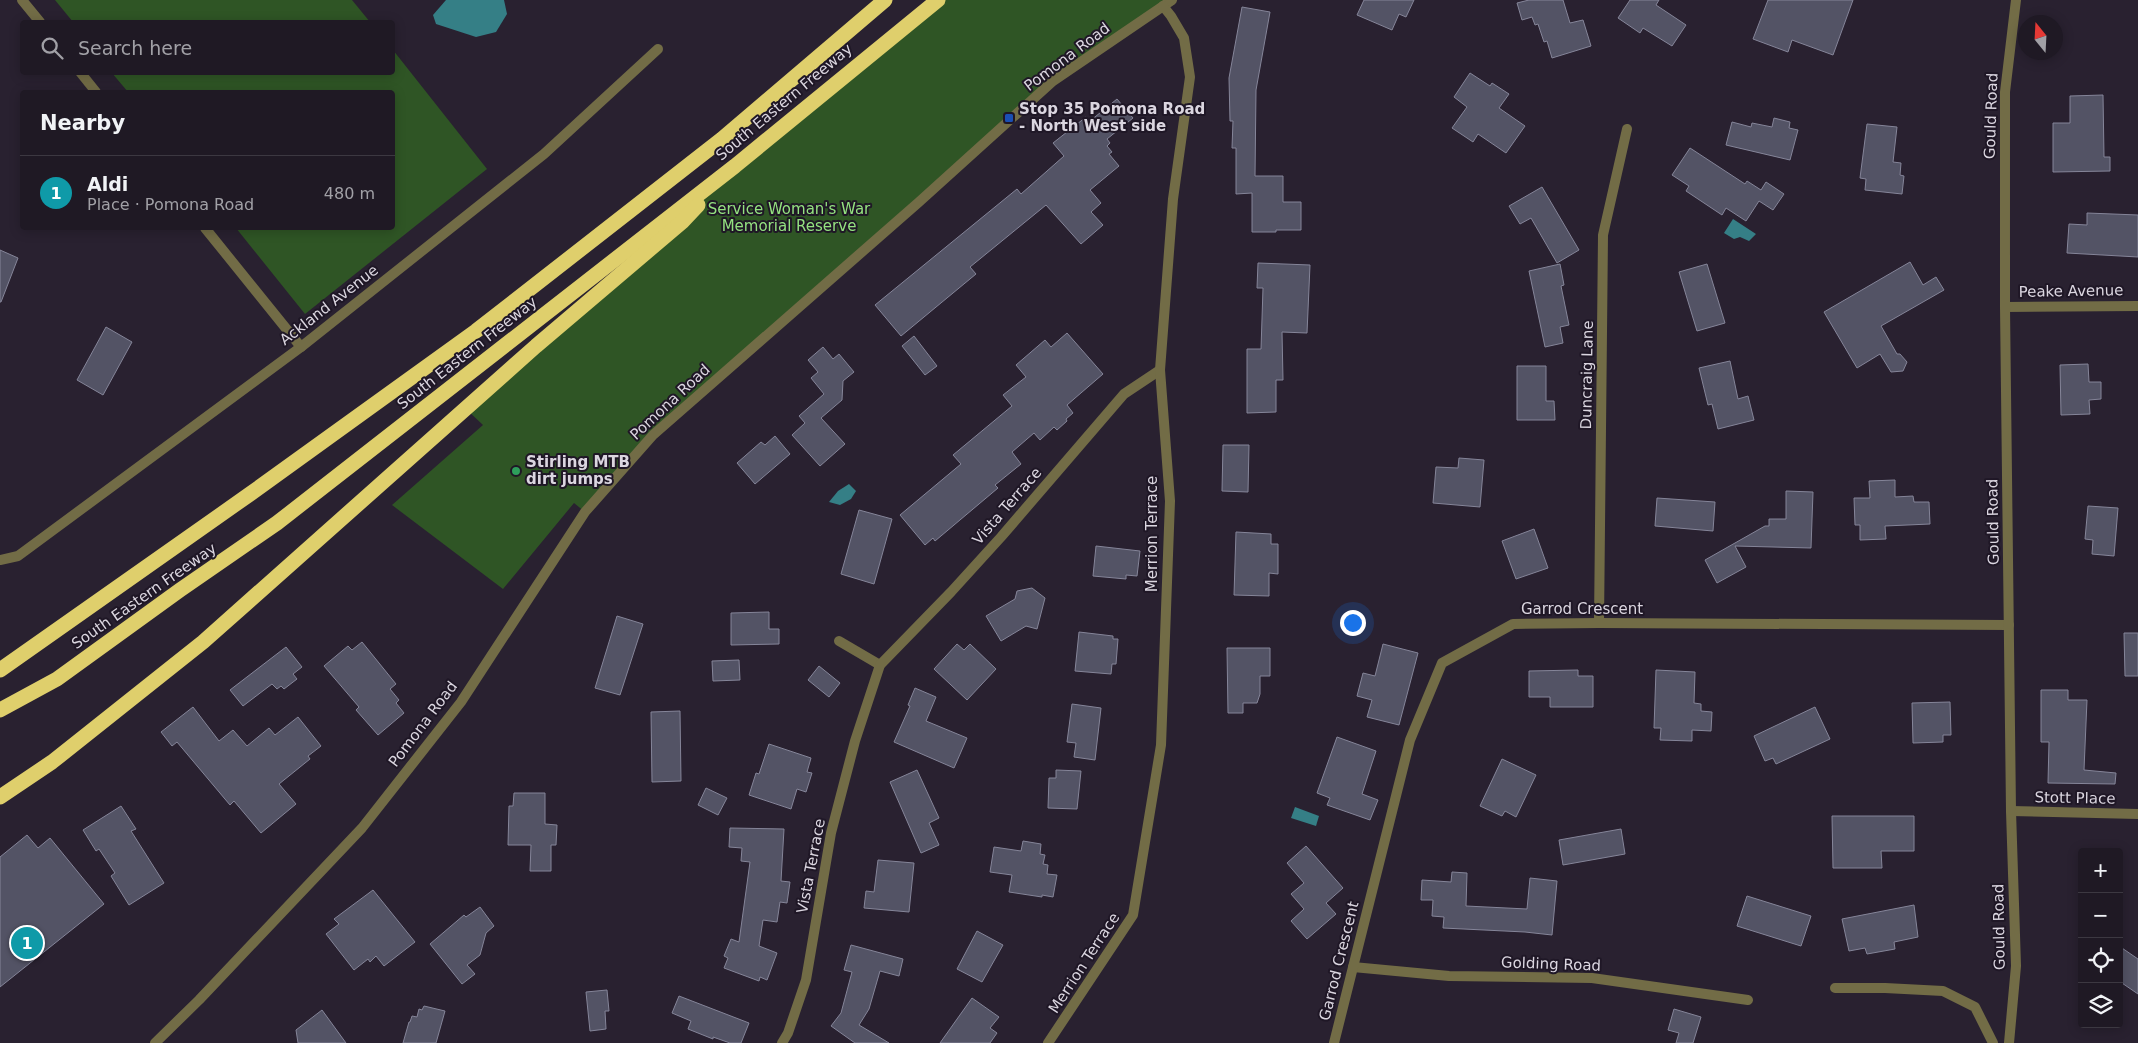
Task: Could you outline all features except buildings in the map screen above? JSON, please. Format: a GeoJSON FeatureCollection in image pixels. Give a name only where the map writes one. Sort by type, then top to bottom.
{"type":"FeatureCollection","features":[{"type":"Feature","properties":{"kind":"highway","name":"South Eastern Freeway"},"geometry":{"type":"LineString","coordinates":[[0,670],[250,494],[476,331],[722,139],[885,0]]}},
{"type":"Feature","properties":{"kind":"highway","name":"South Eastern Freeway"},"geometry":{"type":"LineString","coordinates":[[0,710],[57,679],[180,590],[277,524],[735,166],[938,0]]}},
{"type":"Feature","properties":{"kind":"highway"},"geometry":{"type":"LineString","coordinates":[[0,797],[52,762],[203,642],[536,346],[682,222],[735,166]]}},
{"type":"Feature","properties":{"kind":"street"},"geometry":{"type":"LineString","coordinates":[[22,0],[38,20]]}},
{"type":"Feature","properties":{"kind":"street","name":"Gould Road"},"geometry":{"type":"LineString","coordinates":[[2009,1043],[2016,966],[2011,811],[2005,307],[2005,92],[2016,0]]}},
{"type":"Feature","properties":{"kind":"street","name":"Merrion Terrace"},"geometry":{"type":"LineString","coordinates":[[1048,1043],[1133,915],[1160,755],[1170,502],[1160,370],[1173,199],[1190,77],[1184,38],[1171,16],[1167,3]]}},
{"type":"Feature","properties":{"kind":"street","name":"Pomona Road"},"geometry":{"type":"LineString","coordinates":[[155,1043],[200,1000],[362,828],[460,702],[585,512],[653,435],[1054,82],[1167,3]]}},
{"type":"Feature","properties":{"kind":"street","name":"Ackland Avenue"},"geometry":{"type":"LineString","coordinates":[[0,560],[18,556],[301,347],[544,154],[658,49]]}},
{"type":"Feature","properties":{"kind":"street"},"geometry":{"type":"LineString","coordinates":[[82,75],[94,90]]}},
{"type":"Feature","properties":{"kind":"street","name":"Duncraig Lane"},"geometry":{"type":"LineString","coordinates":[[1599,623],[1603,235],[1627,130]]}},
{"type":"Feature","properties":{"kind":"street"},"geometry":{"type":"LineString","coordinates":[[207,230],[301,347]]}},
{"type":"Feature","properties":{"kind":"street","name":"Peake Avenue"},"geometry":{"type":"LineString","coordinates":[[2005,307],[2138,306]]}},
{"type":"Feature","properties":{"kind":"street","name":"Vista Terrace"},"geometry":{"type":"LineString","coordinates":[[782,1043],[788,1033],[806,980],[831,834],[855,740],[880,665],[1001,537],[1124,394],[1160,370]]}},
{"type":"Feature","properties":{"kind":"street","name":"Garrod Crescent"},"geometry":{"type":"LineString","coordinates":[[1334,1043],[1410,740],[1442,663],[1513,624],[2009,625]]}},
{"type":"Feature","properties":{"kind":"street"},"geometry":{"type":"LineString","coordinates":[[839,641],[880,665]]}},
{"type":"Feature","properties":{"kind":"street","name":"Stott Place"},"geometry":{"type":"LineString","coordinates":[[2011,811],[2138,814]]}},
{"type":"Feature","properties":{"kind":"street","name":"Golding Road"},"geometry":{"type":"LineString","coordinates":[[1353,967],[1449,976],[1592,978],[1748,1000]]}},
{"type":"Feature","properties":{"kind":"street"},"geometry":{"type":"LineString","coordinates":[[1835,988],[1943,991],[1975,1007],[1994,1043]]}},
{"type":"Feature","properties":{"kind":"green space"},"geometry":{"type":"Polygon","coordinates":[[[55,0],[352,0],[368,20],[71,20],[55,0]]]}},
{"type":"Feature","properties":{"kind":"green space","name":"Service Woman's War Memorial Reserve"},"geometry":{"type":"Polygon","coordinates":[[[938,0],[1166,0],[1053,81],[653,435],[585,512],[574,503],[503,589],[392,505],[483,425],[466,409],[735,166],[938,0]]]}},
{"type":"Feature","properties":{"kind":"green space"},"geometry":{"type":"Polygon","coordinates":[[[395,53],[487,169],[305,314],[238,230],[395,230],[395,90],[126,90],[114,75],[395,75],[395,53]]]}},
{"type":"Feature","properties":{"kind":"shaded area"},"geometry":{"type":"Polygon","coordinates":[[[446,0],[504,0],[507,14],[496,32],[476,37],[436,24],[433,15],[446,0]]]}},
{"type":"Feature","properties":{"kind":"shaded area"},"geometry":{"type":"Polygon","coordinates":[[[1733,219],[1756,234],[1749,241],[1740,237],[1734,239],[1724,233],[1733,219]]]}},
{"type":"Feature","properties":{"kind":"shaded area"},"geometry":{"type":"Polygon","coordinates":[[[849,484],[856,491],[851,499],[840,505],[829,502],[838,491],[849,484]]]}},
{"type":"Feature","properties":{"kind":"shaded area"},"geometry":{"type":"Polygon","coordinates":[[[1295,807],[1319,816],[1316,826],[1291,818],[1295,807]]]}},
{"type":"Feature","properties":{"kind":"place","name":"Stop 35 Pomona Road - North West side"},"geometry":{"type":"Point","coordinates":[1009,118]}},
{"type":"Feature","properties":{"kind":"place","name":"Stirling MTB dirt jumps"},"geometry":{"type":"Point","coordinates":[516,471]}},
{"type":"Feature","properties":{"kind":"place","name":"Aldi"},"geometry":{"type":"Point","coordinates":[27,943]}}]}
